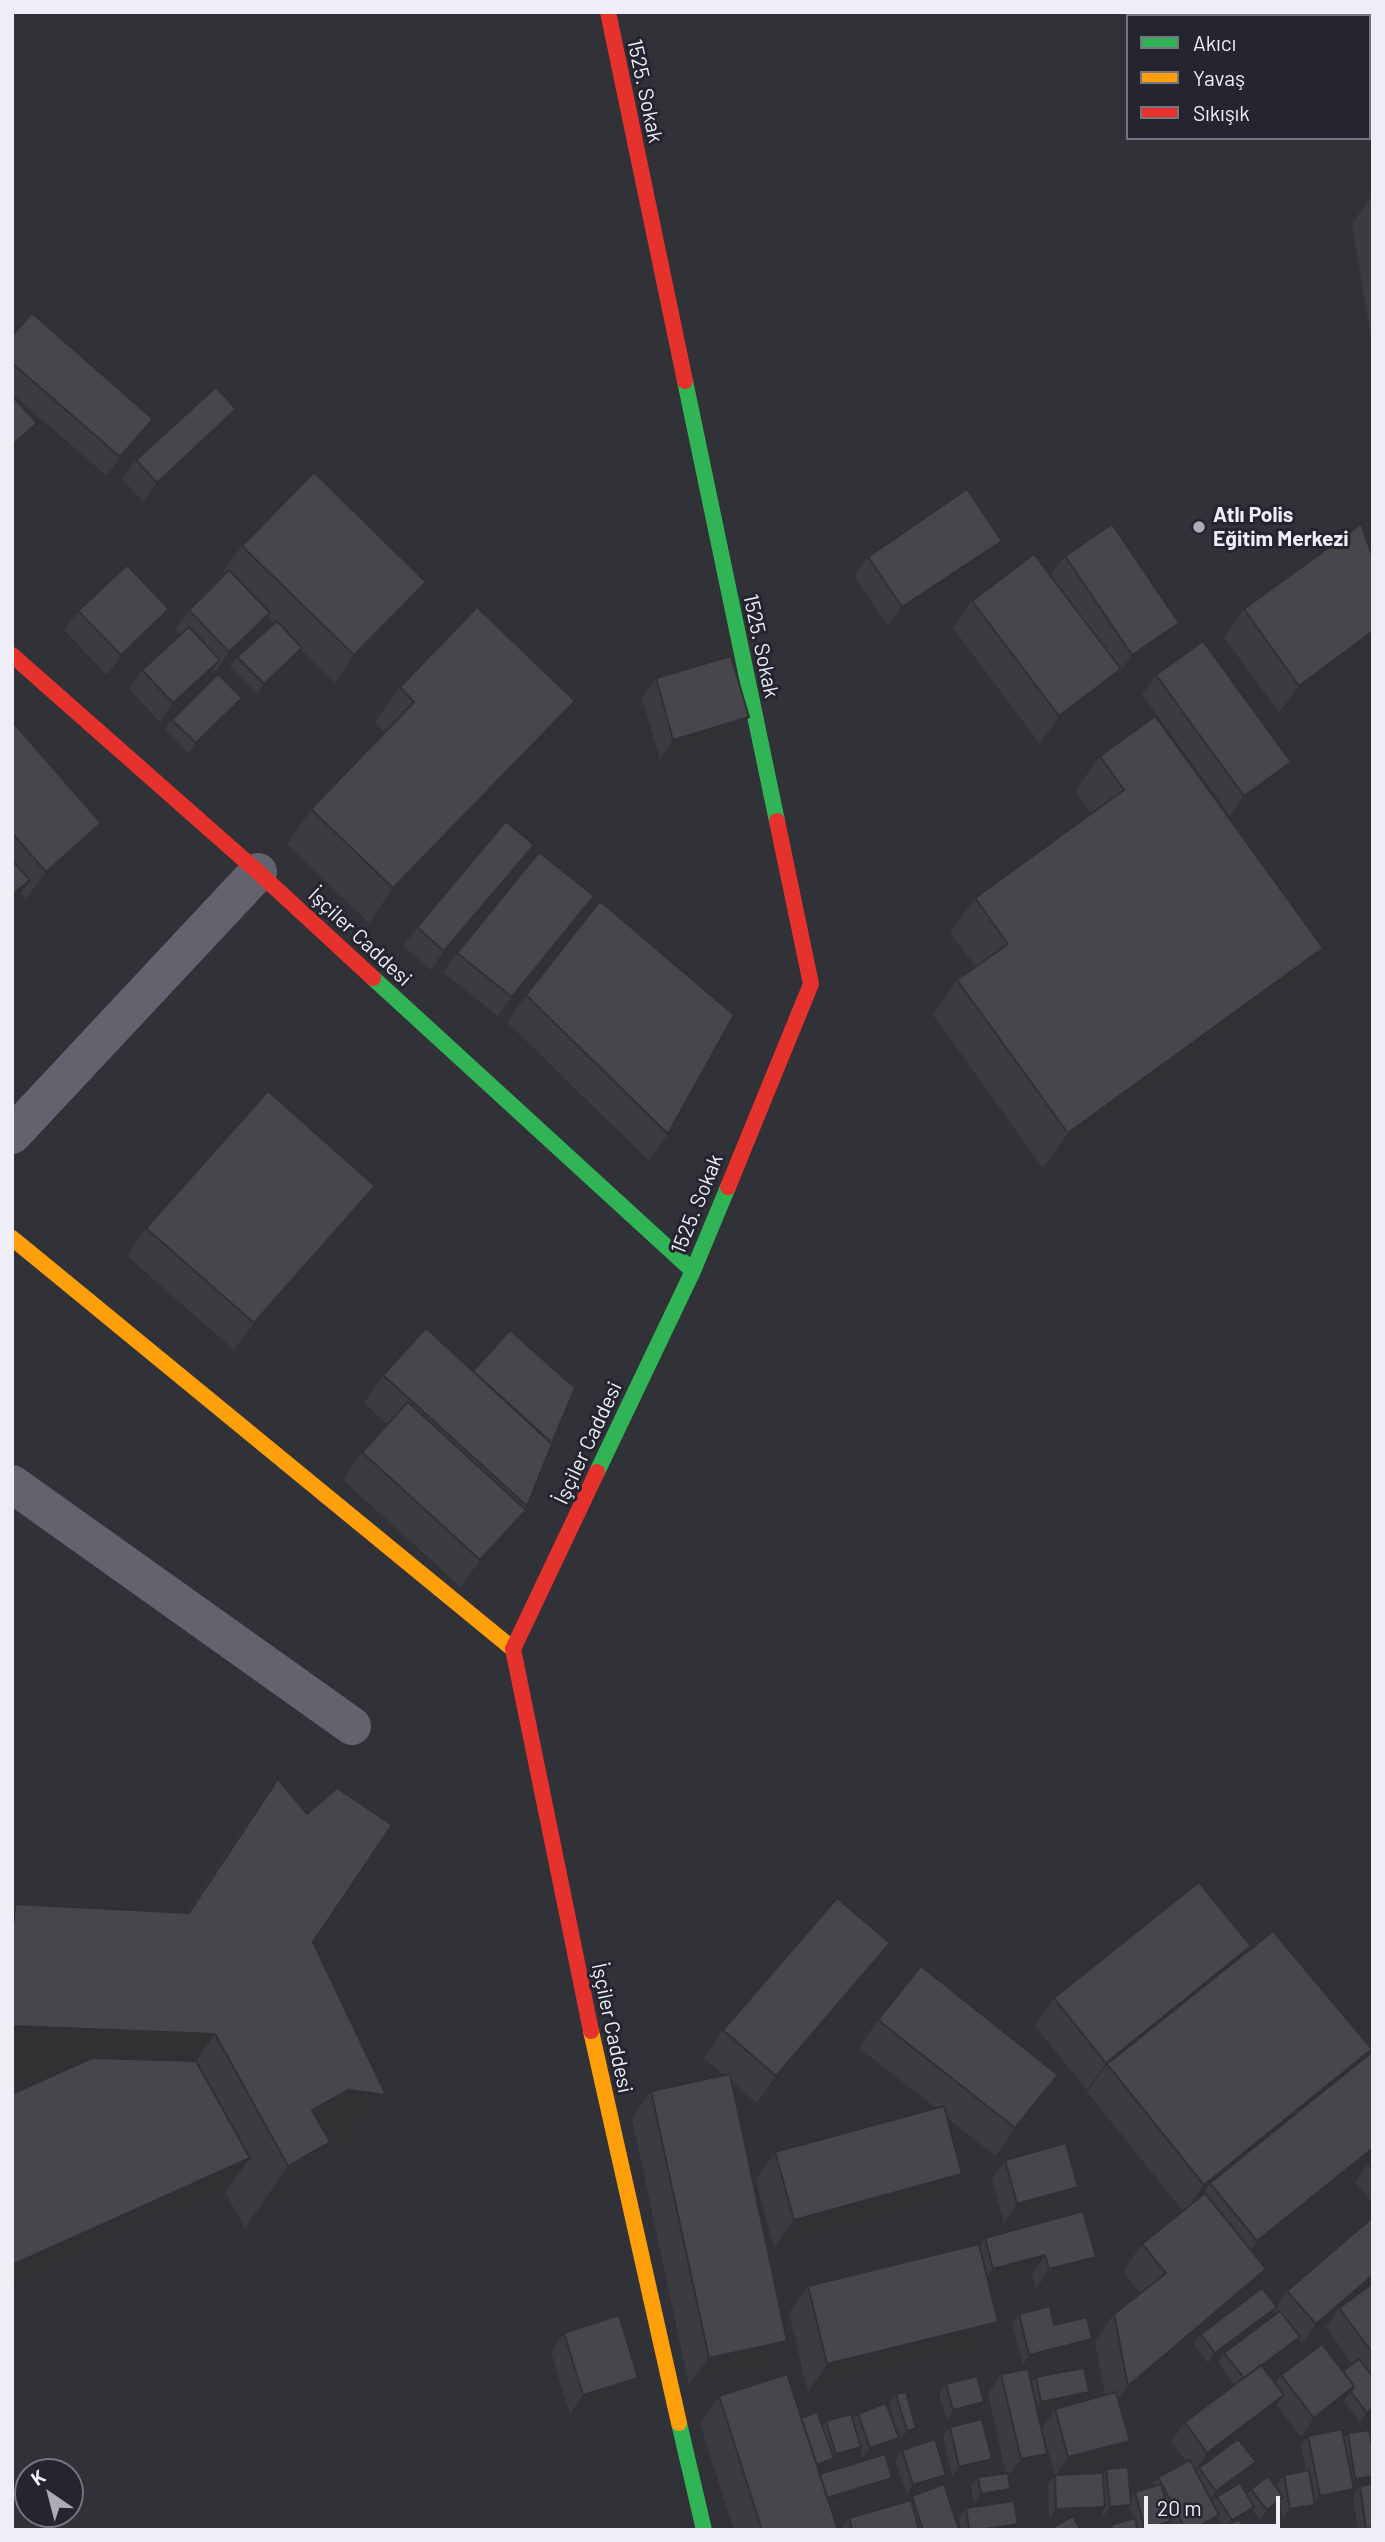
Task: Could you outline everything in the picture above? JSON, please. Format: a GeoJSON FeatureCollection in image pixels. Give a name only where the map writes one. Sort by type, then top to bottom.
{"type":"FeatureCollection","features":[{"type":"Feature","properties":{"kind":"street","name":"1525. Sokak"},"geometry":{"type":"LineString","coordinates":[[608,12],[811,984],[693,1271]]}},
{"type":"Feature","properties":{"kind":"street","name":"İşçiler Caddesi"},"geometry":{"type":"LineString","coordinates":[[12,655],[258,872],[693,1271],[513,1649],[606,2102],[699,2527]]}},
{"type":"Feature","properties":{"kind":"street"},"geometry":{"type":"LineString","coordinates":[[12,1135],[258,872]]}},
{"type":"Feature","properties":{"kind":"street"},"geometry":{"type":"LineString","coordinates":[[12,1238],[513,1649]]}},
{"type":"Feature","properties":{"kind":"street"},"geometry":{"type":"LineString","coordinates":[[12,1484],[352,1726]]}},
{"type":"Feature","properties":{"kind":"building"},"geometry":{"type":"Polygon","coordinates":[[[32,313],[153,419],[120,457],[12,363],[12,336],[32,313]]]}},
{"type":"Feature","properties":{"kind":"building"},"geometry":{"type":"Polygon","coordinates":[[[216,387],[236,409],[157,483],[136,460],[216,387]]]}},
{"type":"Feature","properties":{"kind":"building"},"geometry":{"type":"Polygon","coordinates":[[[12,396],[37,423],[12,445],[12,396]]]}},
{"type":"Feature","properties":{"kind":"building"},"geometry":{"type":"Polygon","coordinates":[[[314,472],[426,582],[354,655],[242,546],[314,472]]]}},
{"type":"Feature","properties":{"kind":"building"},"geometry":{"type":"Polygon","coordinates":[[[967,489],[1002,541],[902,607],[868,557],[967,489]]]}},
{"type":"Feature","properties":{"kind":"building"},"geometry":{"type":"Polygon","coordinates":[[[1112,524],[1179,623],[1132,655],[1065,556],[1112,524]]]}},
{"type":"Feature","properties":{"kind":"building"},"geometry":{"type":"Polygon","coordinates":[[[1361,524],[1373,558],[1373,631],[1299,686],[1244,609],[1361,524]]]}},
{"type":"Feature","properties":{"kind":"building"},"geometry":{"type":"Polygon","coordinates":[[[1034,554],[1121,669],[1059,716],[972,601],[1034,554]]]}},
{"type":"Feature","properties":{"kind":"building"},"geometry":{"type":"Polygon","coordinates":[[[127,565],[169,609],[121,655],[78,611],[127,565]]]}},
{"type":"Feature","properties":{"kind":"building"},"geometry":{"type":"Polygon","coordinates":[[[229,570],[270,613],[229,652],[189,610],[229,570]]]}},
{"type":"Feature","properties":{"kind":"building"},"geometry":{"type":"Polygon","coordinates":[[[477,607],[575,701],[393,888],[311,809],[414,702],[400,687],[477,607]]]}},
{"type":"Feature","properties":{"kind":"building"},"geometry":{"type":"Polygon","coordinates":[[[277,621],[302,648],[264,684],[237,657],[277,621]]]}},
{"type":"Feature","properties":{"kind":"building"},"geometry":{"type":"Polygon","coordinates":[[[189,627],[220,660],[173,703],[142,670],[189,627]]]}},
{"type":"Feature","properties":{"kind":"building"},"geometry":{"type":"Polygon","coordinates":[[[1203,641],[1291,762],[1244,796],[1156,675],[1203,641]]]}},
{"type":"Feature","properties":{"kind":"building"},"geometry":{"type":"Polygon","coordinates":[[[731,656],[749,717],[673,740],[656,678],[731,656]]]}},
{"type":"Feature","properties":{"kind":"building"},"geometry":{"type":"Polygon","coordinates":[[[218,674],[242,698],[196,743],[172,720],[218,674]]]}},
{"type":"Feature","properties":{"kind":"building"},"geometry":{"type":"Polygon","coordinates":[[[1155,716],[1323,948],[1068,1133],[957,980],[1008,944],[975,898],[1124,790],[1100,756],[1155,716]]]}},
{"type":"Feature","properties":{"kind":"building"},"geometry":{"type":"Polygon","coordinates":[[[12,721],[101,823],[46,872],[12,833],[12,721]]]}},
{"type":"Feature","properties":{"kind":"building"},"geometry":{"type":"Polygon","coordinates":[[[506,821],[534,845],[444,951],[417,927],[506,821]]]}},
{"type":"Feature","properties":{"kind":"building"},"geometry":{"type":"Polygon","coordinates":[[[539,852],[594,896],[512,997],[457,953],[539,852]]]}},
{"type":"Feature","properties":{"kind":"building"},"geometry":{"type":"Polygon","coordinates":[[[12,860],[30,880],[12,895],[12,860]]]}},
{"type":"Feature","properties":{"kind":"building"},"geometry":{"type":"Polygon","coordinates":[[[600,901],[734,1015],[668,1134],[526,995],[600,901]]]}},
{"type":"Feature","properties":{"kind":"building"},"geometry":{"type":"Polygon","coordinates":[[[268,1091],[375,1186],[254,1323],[146,1228],[268,1091]]]}},
{"type":"Feature","properties":{"kind":"building"},"geometry":{"type":"Polygon","coordinates":[[[426,1328],[552,1444],[527,1506],[383,1375],[426,1328]]]}},
{"type":"Feature","properties":{"kind":"building"},"geometry":{"type":"Polygon","coordinates":[[[510,1330],[575,1388],[552,1443],[473,1371],[510,1330]]]}},
{"type":"Feature","properties":{"kind":"building"},"geometry":{"type":"Polygon","coordinates":[[[408,1402],[526,1510],[480,1560],[362,1452],[408,1402]]]}},
{"type":"Feature","properties":{"kind":"building"},"geometry":{"type":"Polygon","coordinates":[[[278,1779],[307,1814],[337,1788],[392,1825],[313,1942],[386,2095],[348,2090],[312,2110],[330,2142],[288,2166],[215,2034],[12,2026],[12,1922],[15,1904],[189,1913],[278,1779]]]}},
{"type":"Feature","properties":{"kind":"building"},"geometry":{"type":"Polygon","coordinates":[[[1199,1882],[1251,1946],[1106,2063],[1054,1998],[1199,1882]]]}},
{"type":"Feature","properties":{"kind":"building"},"geometry":{"type":"Polygon","coordinates":[[[837,1898],[890,1943],[776,2076],[723,2030],[837,1898]]]}},
{"type":"Feature","properties":{"kind":"building"},"geometry":{"type":"Polygon","coordinates":[[[1273,1931],[1372,2049],[1204,2185],[1107,2064],[1273,1931]]]}},
{"type":"Feature","properties":{"kind":"building"},"geometry":{"type":"Polygon","coordinates":[[[921,1966],[1058,2075],[1015,2128],[878,2020],[921,1966]]]}},
{"type":"Feature","properties":{"kind":"building"},"geometry":{"type":"Polygon","coordinates":[[[1372,2052],[1373,2148],[1257,2241],[1210,2183],[1372,2052]]]}},
{"type":"Feature","properties":{"kind":"building"},"geometry":{"type":"Polygon","coordinates":[[[92,2058],[196,2061],[250,2158],[12,2265],[12,2094],[92,2058]]]}},
{"type":"Feature","properties":{"kind":"building"},"geometry":{"type":"Polygon","coordinates":[[[730,2074],[787,2341],[709,2358],[651,2091],[730,2074]]]}},
{"type":"Feature","properties":{"kind":"building"},"geometry":{"type":"Polygon","coordinates":[[[944,2106],[962,2174],[794,2220],[775,2152],[944,2106]]]}},
{"type":"Feature","properties":{"kind":"building"},"geometry":{"type":"Polygon","coordinates":[[[1066,2143],[1078,2187],[1017,2204],[1005,2160],[1066,2143]]]}},
{"type":"Feature","properties":{"kind":"building"},"geometry":{"type":"Polygon","coordinates":[[[1205,2193],[1266,2269],[1128,2386],[1114,2314],[1166,2273],[1142,2244],[1205,2193]]]}},
{"type":"Feature","properties":{"kind":"building"},"geometry":{"type":"Polygon","coordinates":[[[1083,2211],[1096,2257],[1049,2269],[1045,2255],[993,2269],[985,2238],[1083,2211]]]}},
{"type":"Feature","properties":{"kind":"building"},"geometry":{"type":"Polygon","coordinates":[[[1373,2217],[1373,2275],[1316,2324],[1287,2291],[1373,2217]]]}},
{"type":"Feature","properties":{"kind":"building"},"geometry":{"type":"Polygon","coordinates":[[[979,2244],[998,2322],[827,2364],[808,2286],[979,2244]]]}},
{"type":"Feature","properties":{"kind":"building"},"geometry":{"type":"Polygon","coordinates":[[[1373,2284],[1373,2354],[1339,2308],[1373,2284]]]}},
{"type":"Feature","properties":{"kind":"building"},"geometry":{"type":"Polygon","coordinates":[[[1262,2288],[1277,2307],[1215,2353],[1201,2334],[1262,2288]]]}},
{"type":"Feature","properties":{"kind":"building"},"geometry":{"type":"Polygon","coordinates":[[[1050,2306],[1054,2325],[1087,2317],[1092,2339],[1029,2355],[1019,2314],[1050,2306]]]}},
{"type":"Feature","properties":{"kind":"building"},"geometry":{"type":"Polygon","coordinates":[[[1280,2311],[1300,2337],[1244,2378],[1224,2353],[1280,2311]]]}},
{"type":"Feature","properties":{"kind":"building"},"geometry":{"type":"Polygon","coordinates":[[[619,2315],[638,2378],[583,2395],[564,2333],[619,2315]]]}},
{"type":"Feature","properties":{"kind":"building"},"geometry":{"type":"Polygon","coordinates":[[[1322,2344],[1354,2386],[1314,2418],[1281,2375],[1322,2344]]]}},
{"type":"Feature","properties":{"kind":"building"},"geometry":{"type":"Polygon","coordinates":[[[1359,2359],[1373,2377],[1373,2408],[1367,2413],[1351,2392],[1354,2386],[1343,2371],[1359,2359]]]}},
{"type":"Feature","properties":{"kind":"building"},"geometry":{"type":"Polygon","coordinates":[[[1261,2365],[1284,2395],[1207,2453],[1185,2422],[1261,2365]]]}},
{"type":"Feature","properties":{"kind":"building"},"geometry":{"type":"Polygon","coordinates":[[[1084,2368],[1089,2392],[1041,2402],[1036,2377],[1084,2368]]]}},
{"type":"Feature","properties":{"kind":"building"},"geometry":{"type":"Polygon","coordinates":[[[1028,2369],[1047,2454],[1021,2459],[1001,2374],[1028,2369]]]}},
{"type":"Feature","properties":{"kind":"building"},"geometry":{"type":"Polygon","coordinates":[[[787,2374],[838,2530],[762,2530],[719,2396],[787,2374]]]}},
{"type":"Feature","properties":{"kind":"building"},"geometry":{"type":"Polygon","coordinates":[[[977,2376],[984,2402],[953,2410],[946,2384],[977,2376]]]}},
{"type":"Feature","properties":{"kind":"building"},"geometry":{"type":"Polygon","coordinates":[[[906,2392],[916,2428],[907,2431],[896,2394],[906,2392]]]}},
{"type":"Feature","properties":{"kind":"building"},"geometry":{"type":"Polygon","coordinates":[[[1116,2392],[1130,2441],[1068,2457],[1055,2409],[1116,2392]]]}},
{"type":"Feature","properties":{"kind":"building"},"geometry":{"type":"Polygon","coordinates":[[[886,2403],[899,2438],[870,2448],[858,2414],[886,2403]]]}},
{"type":"Feature","properties":{"kind":"building"},"geometry":{"type":"Polygon","coordinates":[[[817,2412],[834,2458],[817,2465],[801,2418],[817,2412]]]}},
{"type":"Feature","properties":{"kind":"building"},"geometry":{"type":"Polygon","coordinates":[[[851,2414],[861,2447],[836,2454],[826,2421],[851,2414]]]}},
{"type":"Feature","properties":{"kind":"building"},"geometry":{"type":"Polygon","coordinates":[[[982,2419],[992,2459],[959,2467],[950,2427],[982,2419]]]}},
{"type":"Feature","properties":{"kind":"building"},"geometry":{"type":"Polygon","coordinates":[[[1342,2429],[1354,2489],[1320,2496],[1308,2436],[1342,2429]]]}},
{"type":"Feature","properties":{"kind":"building"},"geometry":{"type":"Polygon","coordinates":[[[1369,2430],[1373,2451],[1373,2476],[1355,2479],[1348,2433],[1369,2430]]]}},
{"type":"Feature","properties":{"kind":"building"},"geometry":{"type":"Polygon","coordinates":[[[935,2439],[946,2475],[913,2485],[902,2450],[935,2439]]]}},
{"type":"Feature","properties":{"kind":"building"},"geometry":{"type":"Polygon","coordinates":[[[1238,2439],[1256,2462],[1216,2491],[1199,2468],[1238,2439]]]}},
{"type":"Feature","properties":{"kind":"building"},"geometry":{"type":"Polygon","coordinates":[[[885,2454],[892,2478],[827,2498],[820,2474],[885,2454]]]}},
{"type":"Feature","properties":{"kind":"building"},"geometry":{"type":"Polygon","coordinates":[[[1190,2460],[1219,2515],[1192,2530],[1186,2530],[1158,2477],[1190,2460]]]}},
{"type":"Feature","properties":{"kind":"building"},"geometry":{"type":"Polygon","coordinates":[[[1128,2467],[1131,2505],[1110,2507],[1106,2469],[1128,2467]]]}},
{"type":"Feature","properties":{"kind":"building"},"geometry":{"type":"Polygon","coordinates":[[[1309,2470],[1315,2505],[1290,2509],[1284,2475],[1309,2470]]]}},
{"type":"Feature","properties":{"kind":"building"},"geometry":{"type":"Polygon","coordinates":[[[1008,2473],[1010,2489],[981,2494],[978,2477],[1008,2473]]]}},
{"type":"Feature","properties":{"kind":"building"},"geometry":{"type":"Polygon","coordinates":[[[1103,2473],[1105,2507],[1056,2509],[1055,2475],[1103,2473]]]}},
{"type":"Feature","properties":{"kind":"building"},"geometry":{"type":"Polygon","coordinates":[[[1268,2476],[1283,2497],[1267,2510],[1251,2489],[1268,2476]]]}},
{"type":"Feature","properties":{"kind":"building"},"geometry":{"type":"Polygon","coordinates":[[[1240,2483],[1254,2507],[1232,2520],[1217,2497],[1240,2483]]]}},
{"type":"Feature","properties":{"kind":"building"},"geometry":{"type":"Polygon","coordinates":[[[944,2484],[959,2530],[923,2530],[912,2496],[944,2484]]]}},
{"type":"Feature","properties":{"kind":"building"},"geometry":{"type":"Polygon","coordinates":[[[1161,2484],[1171,2521],[1145,2529],[1135,2492],[1161,2484]]]}},
{"type":"Feature","properties":{"kind":"building"},"geometry":{"type":"Polygon","coordinates":[[[1373,2484],[1373,2528],[1366,2529],[1360,2486],[1373,2484]]]}},
{"type":"Feature","properties":{"kind":"building"},"geometry":{"type":"Polygon","coordinates":[[[911,2500],[919,2530],[852,2530],[849,2518],[911,2500]]]}},
{"type":"Feature","properties":{"kind":"building"},"geometry":{"type":"Polygon","coordinates":[[[1014,2501],[1018,2524],[969,2530],[966,2508],[1014,2501]]]}},
{"type":"Feature","properties":{"kind":"building"},"geometry":{"type":"Polygon","coordinates":[[[1073,2516],[1080,2530],[1049,2530],[1073,2516]]]}},
{"type":"Feature","properties":{"kind":"building"},"geometry":{"type":"Polygon","coordinates":[[[1135,2518],[1138,2530],[1113,2530],[1111,2525],[1135,2518]]]}},
{"type":"Feature","properties":{"kind":"building"},"geometry":{"type":"Polygon","coordinates":[[[1239,2519],[1244,2530],[1218,2530],[1239,2519]]]}},
{"type":"Feature","properties":{"kind":"building"},"geometry":{"type":"Polygon","coordinates":[[[1302,2526],[1321,2530],[1301,2530],[1302,2526]]]}},
{"type":"Feature","properties":{"kind":"traffic: fast"},"geometry":{"type":"LineString","coordinates":[[685,381],[777,821]]}},
{"type":"Feature","properties":{"kind":"traffic: fast"},"geometry":{"type":"LineString","coordinates":[[373,978],[693,1271]]}},
{"type":"Feature","properties":{"kind":"traffic: fast"},"geometry":{"type":"LineString","coordinates":[[597,1472],[693,1271],[728,1187]]}},
{"type":"Feature","properties":{"kind":"traffic: fast"},"geometry":{"type":"LineString","coordinates":[[679,2423],[704,2530]]}},
{"type":"Feature","properties":{"kind":"traffic: slow"},"geometry":{"type":"LineString","coordinates":[[12,1238],[513,1649]]}},
{"type":"Feature","properties":{"kind":"traffic: slow"},"geometry":{"type":"LineString","coordinates":[[591,2031],[679,2423]]}},
{"type":"Feature","properties":{"kind":"traffic: jam"},"geometry":{"type":"LineString","coordinates":[[608,12],[685,381]]}},
{"type":"Feature","properties":{"kind":"traffic: jam"},"geometry":{"type":"LineString","coordinates":[[12,655],[258,872],[373,978]]}},
{"type":"Feature","properties":{"kind":"traffic: jam"},"geometry":{"type":"LineString","coordinates":[[728,1187],[811,984],[777,821]]}},
{"type":"Feature","properties":{"kind":"traffic: jam"},"geometry":{"type":"LineString","coordinates":[[591,2031],[513,1649],[597,1472]]}},
{"type":"Feature","properties":{"kind":"place","name":"Atlı Polis Eğitim Merkezi"},"geometry":{"type":"Point","coordinates":[1199,527]}}]}
